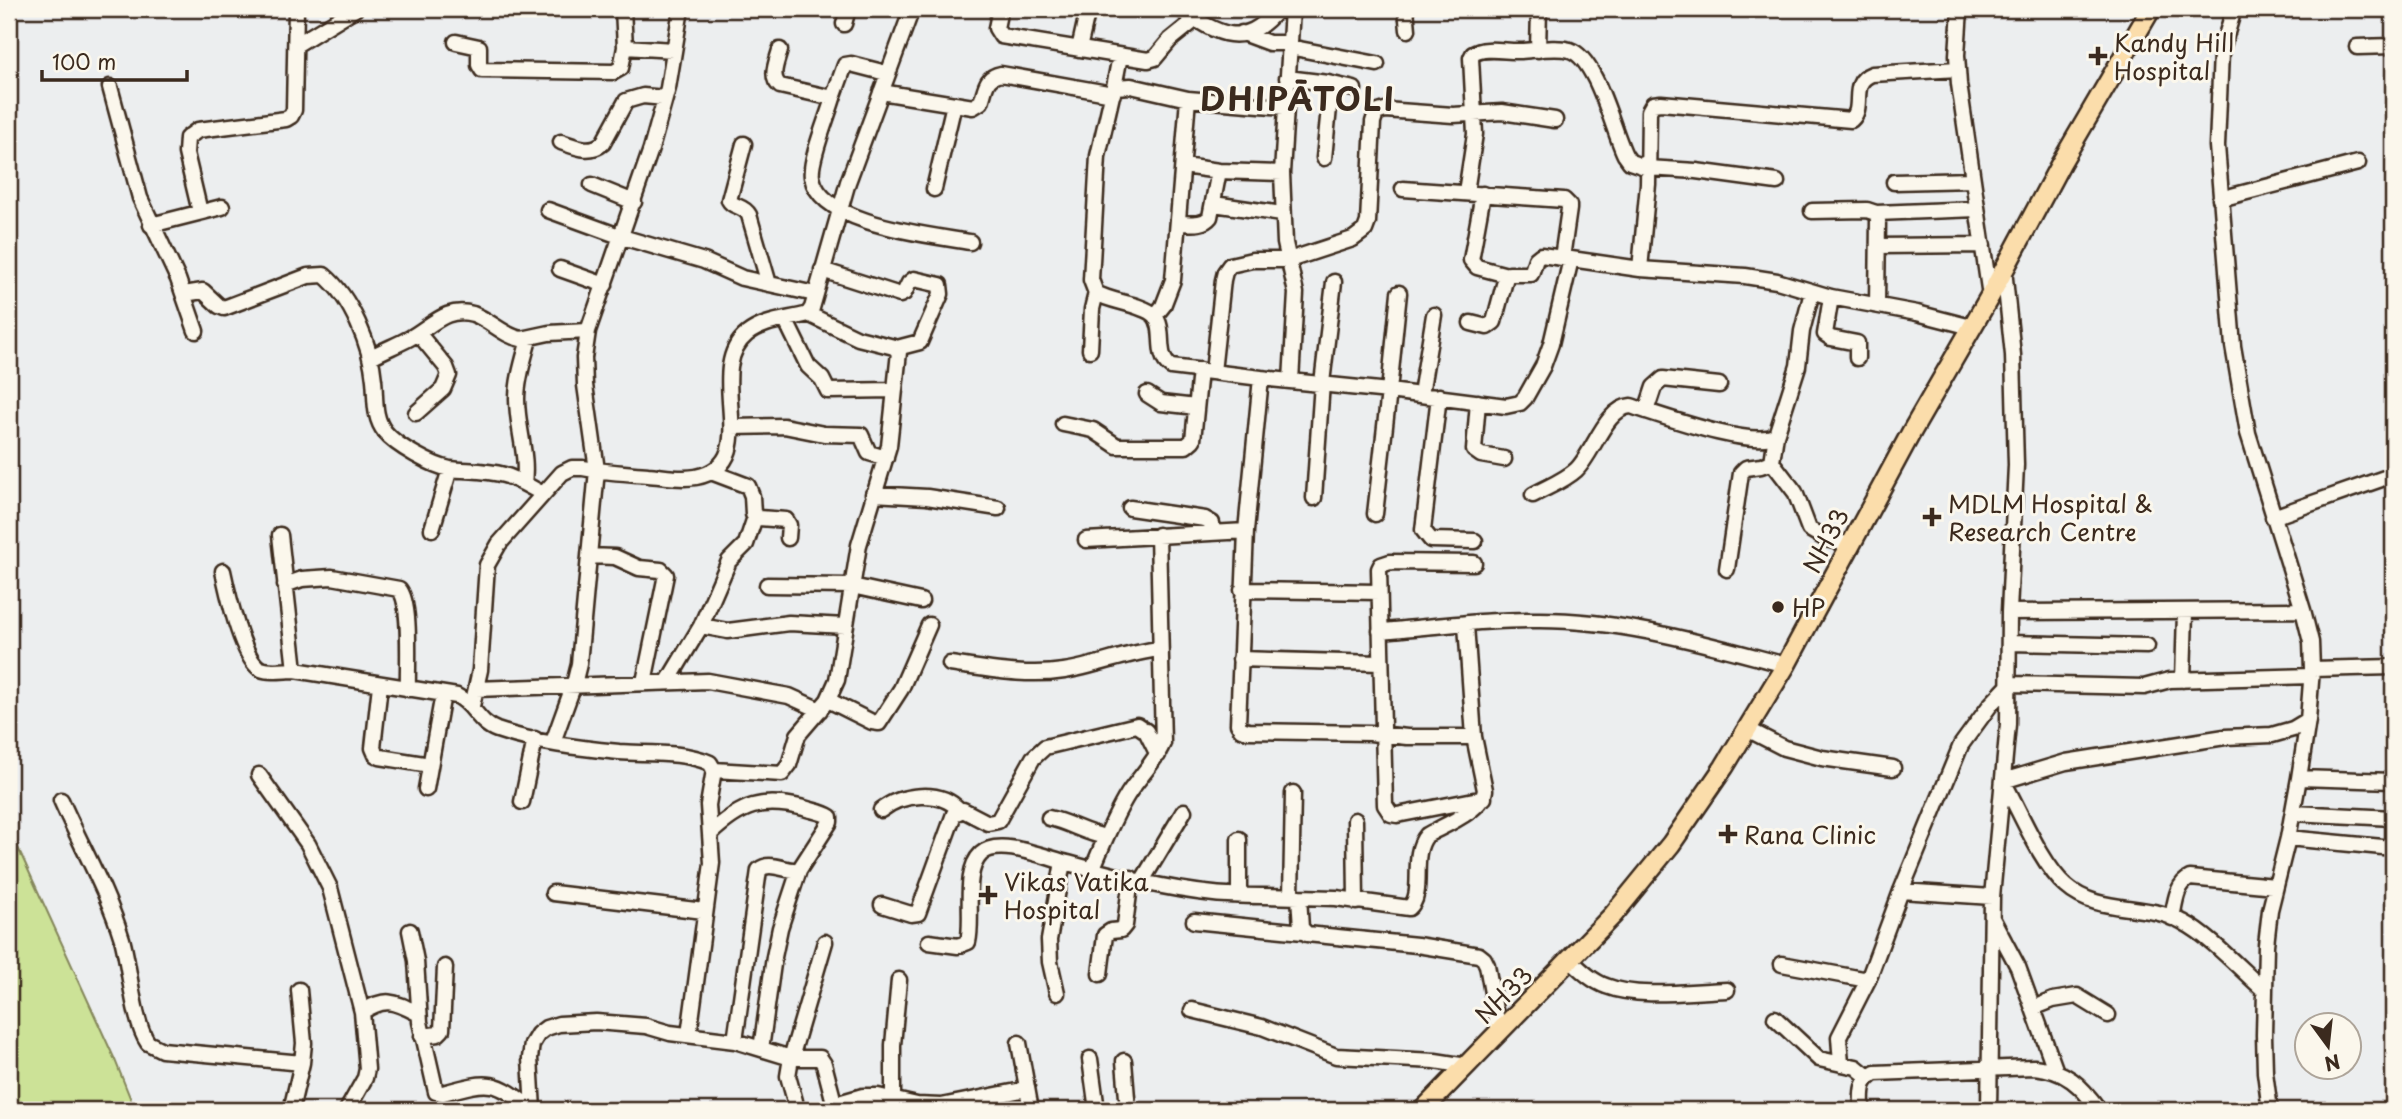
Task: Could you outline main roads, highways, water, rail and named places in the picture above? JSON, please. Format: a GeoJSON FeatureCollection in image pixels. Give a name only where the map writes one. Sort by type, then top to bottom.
{"type":"FeatureCollection","features":[{"type":"Feature","properties":{"kind":"main road","name":"NH33"},"geometry":{"type":"LineString","coordinates":[[1423,1110],[1613,915],[1671,844],[1747,729],[1786,665],[2004,267],[2150,9]]}},
{"type":"Feature","properties":{"kind":"place","name":"Kandy Hill Hospital"},"geometry":{"type":"Point","coordinates":[2098,56]}},
{"type":"Feature","properties":{"kind":"place","name":"MDLM Hospital & Research Centre"},"geometry":{"type":"Point","coordinates":[1932,517]}},
{"type":"Feature","properties":{"kind":"place","name":"HP"},"geometry":{"type":"Point","coordinates":[1778,607]}},
{"type":"Feature","properties":{"kind":"place","name":"Rana Clinic"},"geometry":{"type":"Point","coordinates":[1728,834]}},
{"type":"Feature","properties":{"kind":"place","name":"Vikas Vatika Hospital"},"geometry":{"type":"Point","coordinates":[988,895]}},
{"type":"Feature","properties":{"kind":"district","name":"DHIPĀTOLI"},"geometry":{"type":"Point","coordinates":[1298,98]}}]}
